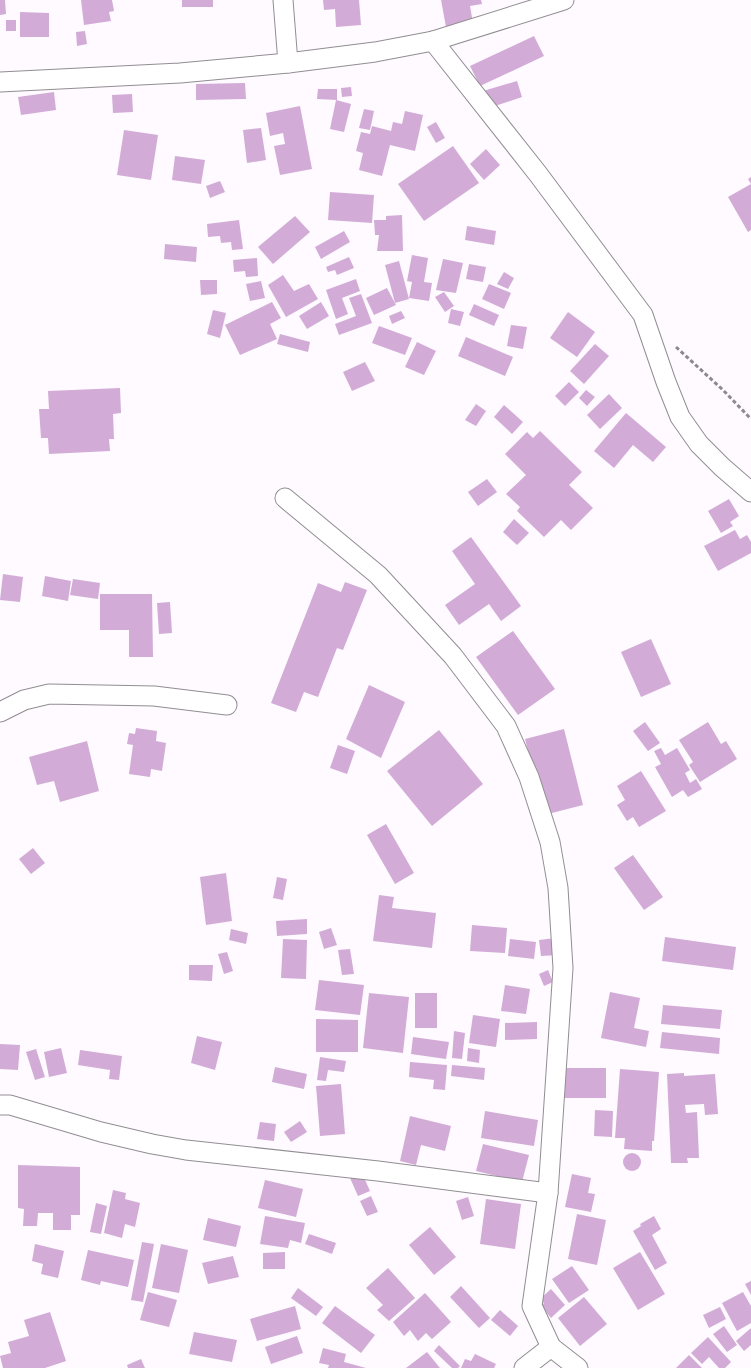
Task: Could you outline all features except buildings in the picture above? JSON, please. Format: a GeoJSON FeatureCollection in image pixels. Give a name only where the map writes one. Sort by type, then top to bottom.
{"type":"FeatureCollection","features":[{"type":"Feature","properties":{"kind":"street"},"geometry":{"type":"LineString","coordinates":[[283,0],[288,63]]}},
{"type":"Feature","properties":{"kind":"street"},"geometry":{"type":"LineString","coordinates":[[0,82],[180,73],[288,63],[375,52],[433,41],[564,0]]}},
{"type":"Feature","properties":{"kind":"street"},"geometry":{"type":"LineString","coordinates":[[433,41],[533,166],[643,315],[680,418],[711,456],[751,492]]}},
{"type":"Feature","properties":{"kind":"street"},"geometry":{"type":"LineString","coordinates":[[285,498],[378,575],[453,656],[506,726],[529,776],[550,842],[558,888],[563,968],[548,1193],[532,1306],[551,1347],[578,1368]]}},
{"type":"Feature","properties":{"kind":"street"},"geometry":{"type":"LineString","coordinates":[[0,712],[24,700],[49,694],[154,696],[227,705]]}},
{"type":"Feature","properties":{"kind":"street"},"geometry":{"type":"LineString","coordinates":[[0,1105],[10,1105],[102,1132],[186,1150],[378,1171],[548,1193]]}},
{"type":"Feature","properties":{"kind":"street"},"geometry":{"type":"LineString","coordinates":[[524,1368],[551,1347]]}},
{"type":"Feature","properties":{"kind":"path"},"geometry":{"type":"LineString","coordinates":[[675,346],[723,390],[751,419]]}}]}
